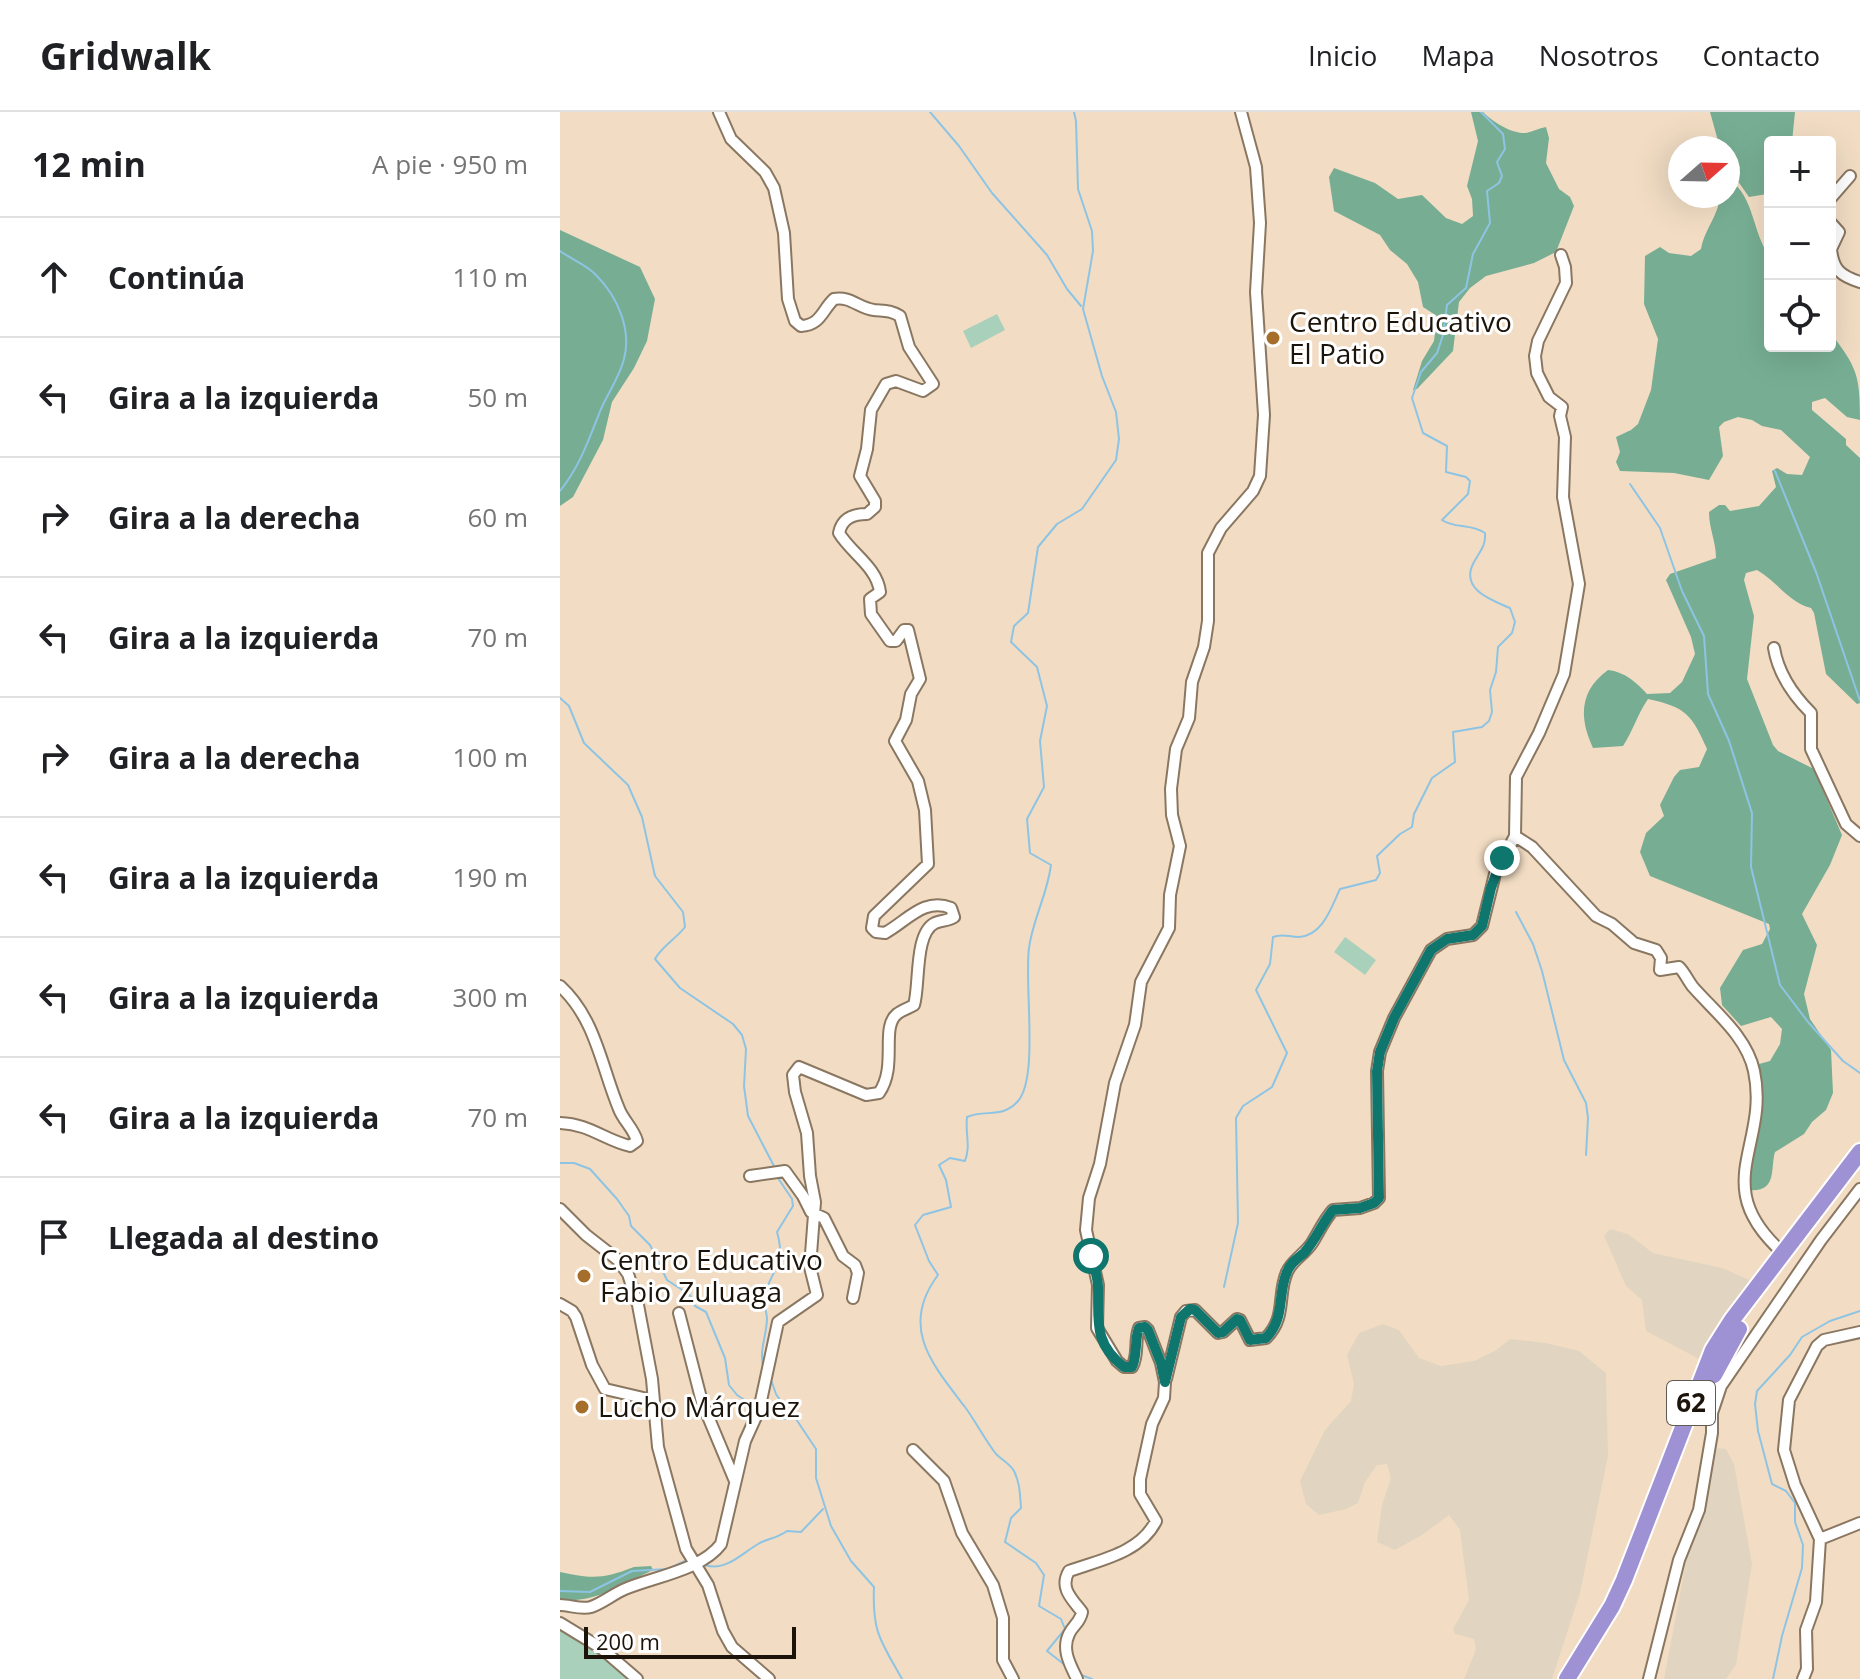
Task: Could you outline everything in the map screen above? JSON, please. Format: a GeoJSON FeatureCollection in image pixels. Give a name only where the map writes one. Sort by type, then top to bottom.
{"type":"FeatureCollection","features":[{"type":"Feature","properties":{"kind":"highway","name":"62"},"geometry":{"type":"LineString","coordinates":[[1567,1679],[1612,1606],[1624,1580],[1713,1350],[1732,1320],[1860,1152]]}},
{"type":"Feature","properties":{"kind":"highway","name":"62"},"geometry":{"type":"LineString","coordinates":[[1578,1679],[1624,1601],[1716,1385],[1732,1339],[1761,1295],[1860,1168]]}},
{"type":"Feature","properties":{"kind":"street"},"geometry":{"type":"LineString","coordinates":[[560,1605],[589,1608],[625,1588],[694,1564],[715,1553],[721,1544],[745,1441],[759,1409],[778,1322],[817,1295],[810,1267],[815,1212],[807,1133],[794,1085],[796,1069],[802,1068],[824,1080],[866,1095],[879,1093],[890,1067],[888,1041],[892,1022],[895,1015],[914,1005],[916,1000],[916,983],[927,932],[935,923],[954,917],[951,908],[935,905],[916,911],[885,933],[872,928],[874,916],[928,864],[925,810],[910,764],[895,741],[906,720],[911,694],[920,679],[911,649],[911,635],[904,630],[896,641],[890,641],[869,607],[870,599],[880,592],[872,571],[839,533],[848,518],[854,514],[867,514],[875,507],[875,501],[860,476],[867,449],[871,410],[886,384],[896,381],[923,391],[933,384],[909,347],[900,316],[891,310],[870,309],[850,298],[841,297],[828,304],[820,319],[811,325],[801,326],[795,321],[788,299],[784,233],[774,188],[765,172],[731,139],[719,112]]}},
{"type":"Feature","properties":{"kind":"street"},"geometry":{"type":"LineString","coordinates":[[1165,1382],[1161,1363],[1145,1327],[1139,1328],[1136,1336],[1136,1356],[1132,1367],[1124,1367],[1117,1361],[1101,1336],[1097,1328],[1098,1285],[1086,1230],[1089,1198],[1101,1161],[1111,1098],[1135,1025],[1138,992],[1144,973],[1169,928],[1170,895],[1180,856],[1172,815],[1172,776],[1176,749],[1189,718],[1192,682],[1204,647],[1208,621],[1208,553],[1221,528],[1253,491],[1260,476],[1264,415],[1256,292],[1260,223],[1256,167],[1241,112]]}},
{"type":"Feature","properties":{"kind":"street"},"geometry":{"type":"LineString","coordinates":[[1836,192],[1850,176]]}},
{"type":"Feature","properties":{"kind":"street"},"geometry":{"type":"LineString","coordinates":[[1076,1675],[1066,1656],[1068,1635],[1081,1619],[1082,1612],[1064,1585],[1066,1576],[1069,1571],[1105,1560],[1139,1542],[1156,1521],[1140,1494],[1140,1479],[1152,1424],[1164,1398],[1181,1317],[1186,1311],[1195,1310],[1218,1333],[1237,1319],[1250,1340],[1266,1338],[1273,1331],[1278,1318],[1288,1268],[1311,1245],[1328,1215],[1333,1210],[1367,1206],[1379,1198],[1377,1071],[1380,1052],[1394,1018],[1431,950],[1447,939],[1473,935],[1482,926],[1495,874],[1515,836],[1516,777],[1564,674],[1579,584],[1563,497],[1565,437],[1560,416],[1562,407],[1549,397],[1537,373],[1535,356],[1540,336],[1566,283],[1561,255]]}},
{"type":"Feature","properties":{"kind":"street"},"geometry":{"type":"LineString","coordinates":[[1836,267],[1842,276],[1860,282]]}},
{"type":"Feature","properties":{"kind":"street"},"geometry":{"type":"LineString","coordinates":[[1774,648],[1780,670],[1799,701],[1811,713],[1810,746],[1827,785],[1846,824],[1860,836]]}},
{"type":"Feature","properties":{"kind":"street"},"geometry":{"type":"LineString","coordinates":[[1515,836],[1532,847],[1596,916],[1612,924],[1634,943],[1656,950],[1661,958],[1660,970],[1679,967],[1734,1034],[1749,1058],[1756,1091],[1744,1197],[1758,1226],[1783,1253]]}},
{"type":"Feature","properties":{"kind":"street"},"geometry":{"type":"LineString","coordinates":[[560,986],[573,998],[594,1036],[618,1107],[637,1141],[630,1146],[583,1125],[560,1123]]}},
{"type":"Feature","properties":{"kind":"street"},"geometry":{"type":"LineString","coordinates":[[750,1176],[785,1171],[811,1212],[824,1218],[843,1256],[855,1265],[858,1273],[853,1298]]}},
{"type":"Feature","properties":{"kind":"street"},"geometry":{"type":"LineString","coordinates":[[1649,1679],[1679,1560],[1699,1510],[1712,1433],[1716,1385],[1860,1189]]}},
{"type":"Feature","properties":{"kind":"street"},"geometry":{"type":"LineString","coordinates":[[560,1209],[618,1260],[628,1274],[638,1305],[652,1379],[658,1447],[686,1549],[708,1585],[723,1631],[732,1647],[769,1679]]}},
{"type":"Feature","properties":{"kind":"street"},"geometry":{"type":"LineString","coordinates":[[560,1304],[576,1317],[592,1365],[605,1389],[652,1400]]}},
{"type":"Feature","properties":{"kind":"street"},"geometry":{"type":"LineString","coordinates":[[679,1313],[702,1402],[735,1481]]}},
{"type":"Feature","properties":{"kind":"street"},"geometry":{"type":"LineString","coordinates":[[1803,1679],[1807,1669],[1806,1630],[1816,1602],[1820,1539],[1786,1459],[1784,1450],[1789,1400],[1817,1346],[1824,1340],[1860,1332]]}},
{"type":"Feature","properties":{"kind":"street"},"geometry":{"type":"LineString","coordinates":[[913,1450],[944,1481],[962,1533],[993,1585],[1003,1618],[1003,1660],[1013,1679]]}},
{"type":"Feature","properties":{"kind":"street"},"geometry":{"type":"LineString","coordinates":[[1820,1539],[1860,1523]]}},
{"type":"Feature","properties":{"kind":"street"},"geometry":{"type":"LineString","coordinates":[[560,1623],[594,1643],[637,1679]]}},
{"type":"Feature","properties":{"kind":"shaded area"},"geometry":{"type":"Polygon","coordinates":[[[1610,1229],[1628,1234],[1653,1253],[1722,1268],[1754,1282],[1703,1361],[1646,1331],[1642,1300],[1626,1286],[1604,1236],[1610,1229]]]}},
{"type":"Feature","properties":{"kind":"shaded area"},"geometry":{"type":"Polygon","coordinates":[[[1383,1324],[1399,1330],[1419,1358],[1441,1366],[1474,1361],[1495,1351],[1510,1339],[1579,1351],[1606,1373],[1608,1456],[1580,1593],[1552,1679],[1464,1679],[1476,1649],[1474,1639],[1455,1634],[1453,1629],[1469,1600],[1460,1530],[1449,1515],[1395,1550],[1377,1542],[1382,1505],[1391,1478],[1387,1464],[1377,1465],[1365,1482],[1358,1503],[1346,1509],[1319,1515],[1306,1504],[1300,1481],[1325,1430],[1351,1401],[1354,1384],[1347,1355],[1359,1333],[1383,1324]]]}},
{"type":"Feature","properties":{"kind":"shaded area"},"geometry":{"type":"Polygon","coordinates":[[[1718,1448],[1726,1449],[1734,1464],[1752,1564],[1736,1665],[1726,1679],[1664,1679],[1686,1562],[1704,1506],[1713,1456],[1718,1448]]]}},
{"type":"Feature","properties":{"kind":"green space"},"geometry":{"type":"Polygon","coordinates":[[[1471,112],[1483,112],[1502,126],[1520,133],[1546,127],[1549,138],[1546,163],[1559,189],[1570,197],[1574,206],[1556,252],[1534,263],[1486,276],[1470,288],[1459,302],[1453,351],[1413,390],[1422,361],[1434,341],[1437,316],[1423,307],[1418,282],[1407,264],[1390,250],[1380,235],[1334,211],[1329,177],[1334,168],[1375,183],[1398,199],[1422,195],[1446,218],[1462,224],[1473,216],[1467,186],[1478,141],[1471,112]]]}},
{"type":"Feature","properties":{"kind":"green space"},"geometry":{"type":"Polygon","coordinates":[[[1710,112],[1795,112],[1793,136],[1764,136],[1764,194],[1749,197],[1740,184],[1740,136],[1717,136],[1710,112]]]}},
{"type":"Feature","properties":{"kind":"green space"},"geometry":{"type":"Polygon","coordinates":[[[1740,190],[1764,248],[1764,352],[1836,352],[1836,340],[1855,372],[1860,404],[1860,420],[1847,417],[1825,398],[1812,402],[1812,410],[1846,439],[1846,445],[1860,458],[1860,703],[1857,704],[1826,674],[1811,608],[1789,597],[1757,570],[1746,573],[1744,580],[1754,616],[1747,679],[1773,745],[1778,751],[1814,769],[1842,835],[1830,865],[1802,914],[1817,945],[1804,994],[1810,1019],[1831,1050],[1833,1093],[1826,1110],[1804,1134],[1775,1152],[1771,1178],[1764,1188],[1758,1190],[1748,1190],[1747,1184],[1758,1132],[1757,1071],[1759,1064],[1770,1061],[1780,1044],[1782,1029],[1771,1017],[1741,1026],[1722,1005],[1720,988],[1743,950],[1762,944],[1770,929],[1769,924],[1650,876],[1640,852],[1646,833],[1664,816],[1660,805],[1674,777],[1680,770],[1699,767],[1707,749],[1692,720],[1679,709],[1661,702],[1648,699],[1623,746],[1593,748],[1584,716],[1591,687],[1608,670],[1630,678],[1647,694],[1670,693],[1682,682],[1695,654],[1691,637],[1666,580],[1670,574],[1716,558],[1709,512],[1719,505],[1725,505],[1730,511],[1759,506],[1776,487],[1772,471],[1777,468],[1787,474],[1802,475],[1810,457],[1781,430],[1738,417],[1719,427],[1723,456],[1709,480],[1674,473],[1620,471],[1616,462],[1620,452],[1616,437],[1638,424],[1651,390],[1658,339],[1644,304],[1645,256],[1660,247],[1669,253],[1691,256],[1701,249],[1717,210],[1740,208],[1740,190]]]}},
{"type":"Feature","properties":{"kind":"green space"},"geometry":{"type":"Polygon","coordinates":[[[560,230],[640,267],[655,299],[647,341],[612,402],[603,440],[573,497],[560,506],[560,230]]]}},
{"type":"Feature","properties":{"kind":"green space"},"geometry":{"type":"Polygon","coordinates":[[[997,314],[1005,330],[971,348],[963,331],[997,314]]]}},
{"type":"Feature","properties":{"kind":"green space"},"geometry":{"type":"Polygon","coordinates":[[[1345,937],[1376,960],[1365,975],[1334,952],[1345,937]]]}},
{"type":"Feature","properties":{"kind":"green space"},"geometry":{"type":"Polygon","coordinates":[[[651,1566],[653,1570],[597,1596],[560,1600],[560,1572],[597,1577],[634,1567],[651,1566]]]}},
{"type":"Feature","properties":{"kind":"green space"},"geometry":{"type":"Polygon","coordinates":[[[560,1623],[637,1679],[560,1679],[560,1623]]]}},
{"type":"Feature","properties":{"kind":"waterway"},"geometry":{"type":"LineString","coordinates":[[930,112],[992,193],[1047,255],[1081,306]]}},
{"type":"Feature","properties":{"kind":"waterway"},"geometry":{"type":"LineString","coordinates":[[1065,1665],[1047,1651],[1065,1629],[1061,1619],[1039,1606],[1044,1575],[1036,1563],[1005,1542],[1011,1518],[1021,1508],[1014,1471],[992,1449],[941,1376],[924,1344],[921,1312],[938,1275],[915,1225],[923,1215],[951,1207],[946,1180],[939,1165],[950,1158],[965,1161],[968,1150],[967,1117],[1006,1110],[1018,1101],[1024,1089],[1029,1051],[1029,948],[1051,865],[1030,853],[1027,819],[1044,787],[1040,741],[1047,706],[1037,667],[1011,642],[1014,626],[1028,613],[1038,547],[1057,524],[1082,509],[1116,460],[1119,439],[1116,412],[1083,309],[1093,251],[1092,231],[1078,189],[1074,112]]}},
{"type":"Feature","properties":{"kind":"waterway"},"geometry":{"type":"LineString","coordinates":[[1224,1287],[1238,1223],[1236,1118],[1243,1106],[1272,1087],[1287,1053],[1256,990],[1270,964],[1273,937],[1307,935],[1320,926],[1340,889],[1376,880],[1380,873],[1377,856],[1412,827],[1414,814],[1432,778],[1455,762],[1453,732],[1482,727],[1489,721],[1492,712],[1490,690],[1496,672],[1498,647],[1512,633],[1515,622],[1510,608],[1479,592],[1471,579],[1470,571],[1484,545],[1485,533],[1442,520],[1468,494],[1470,481],[1446,472],[1447,446],[1423,433],[1412,398],[1421,372],[1437,353],[1447,305],[1466,288],[1473,254],[1490,223],[1487,191],[1499,183],[1502,176],[1497,162],[1505,149],[1503,134],[1481,112]]}},
{"type":"Feature","properties":{"kind":"waterway"},"geometry":{"type":"LineString","coordinates":[[560,251],[584,265],[604,283],[621,314],[626,336],[620,372],[584,452],[560,491]]}},
{"type":"Feature","properties":{"kind":"waterway"},"geometry":{"type":"LineString","coordinates":[[1775,471],[1816,572],[1860,701]]}},
{"type":"Feature","properties":{"kind":"waterway"},"geometry":{"type":"LineString","coordinates":[[1630,484],[1660,528],[1682,591],[1704,636],[1708,694],[1729,741],[1752,813],[1751,867],[1780,985],[1843,1061],[1860,1073]]}},
{"type":"Feature","properties":{"kind":"waterway"},"geometry":{"type":"LineString","coordinates":[[560,698],[569,706],[584,743],[628,785],[642,817],[655,876],[683,912],[685,927],[655,959],[680,988],[733,1024],[742,1035],[746,1049],[744,1086],[748,1116],[775,1168]]}},
{"type":"Feature","properties":{"kind":"waterway"},"geometry":{"type":"LineString","coordinates":[[1516,912],[1533,944],[1542,971],[1564,1060],[1586,1103],[1586,1155]]}},
{"type":"Feature","properties":{"kind":"waterway"},"geometry":{"type":"LineString","coordinates":[[560,1163],[574,1163],[590,1169],[617,1199],[629,1216],[631,1226],[650,1245],[667,1280],[690,1295],[695,1306],[706,1312],[725,1358],[729,1385],[737,1395],[754,1406]]}},
{"type":"Feature","properties":{"kind":"waterway"},"geometry":{"type":"LineString","coordinates":[[764,1369],[762,1356],[767,1318],[764,1296],[780,1258],[777,1232],[793,1206],[792,1199],[778,1178]]}},
{"type":"Feature","properties":{"kind":"waterway"},"geometry":{"type":"LineString","coordinates":[[1773,1679],[1802,1568],[1803,1545],[1795,1522],[1795,1503],[1786,1491],[1772,1484],[1758,1431],[1757,1391],[1802,1337],[1830,1321],[1860,1311]]}},
{"type":"Feature","properties":{"kind":"waterway"},"geometry":{"type":"LineString","coordinates":[[770,1377],[776,1394],[792,1418]]}},
{"type":"Feature","properties":{"kind":"waterway"},"geometry":{"type":"LineString","coordinates":[[763,1411],[783,1419],[796,1419],[816,1449],[816,1478],[831,1526],[851,1561],[874,1587],[879,1636],[902,1679]]}},
{"type":"Feature","properties":{"kind":"waterway"},"geometry":{"type":"LineString","coordinates":[[705,1565],[726,1564],[787,1531],[801,1532],[823,1509]]}},
{"type":"Feature","properties":{"kind":"waterway"},"geometry":{"type":"LineString","coordinates":[[560,1591],[590,1592],[632,1571],[668,1569],[687,1560]]}},
{"type":"Feature","properties":{"kind":"waterway"},"geometry":{"type":"LineString","coordinates":[[1081,1675],[1092,1679]]}},
{"type":"Feature","properties":{"kind":"place","name":"Centro Educativo El Patio"},"geometry":{"type":"Point","coordinates":[1273,338]}},
{"type":"Feature","properties":{"kind":"place","name":"Centro Educativo Fabio Zuluaga"},"geometry":{"type":"Point","coordinates":[584,1276]}},
{"type":"Feature","properties":{"kind":"place","name":"Lucho Márquez"},"geometry":{"type":"Point","coordinates":[582,1407]}},
{"type":"Feature","properties":{"kind":"route"},"geometry":{"type":"LineString","coordinates":[[1091,1256],[1098,1285],[1097,1328],[1124,1367],[1132,1367],[1136,1356],[1136,1336],[1139,1328],[1145,1327],[1161,1363],[1165,1382],[1181,1317],[1190,1309],[1195,1310],[1218,1333],[1237,1319],[1250,1340],[1266,1338],[1273,1331],[1278,1318],[1288,1268],[1311,1245],[1328,1215],[1333,1210],[1367,1206],[1379,1198],[1377,1071],[1380,1052],[1394,1018],[1431,950],[1447,939],[1466,938],[1479,931],[1502,858]]}}]}
